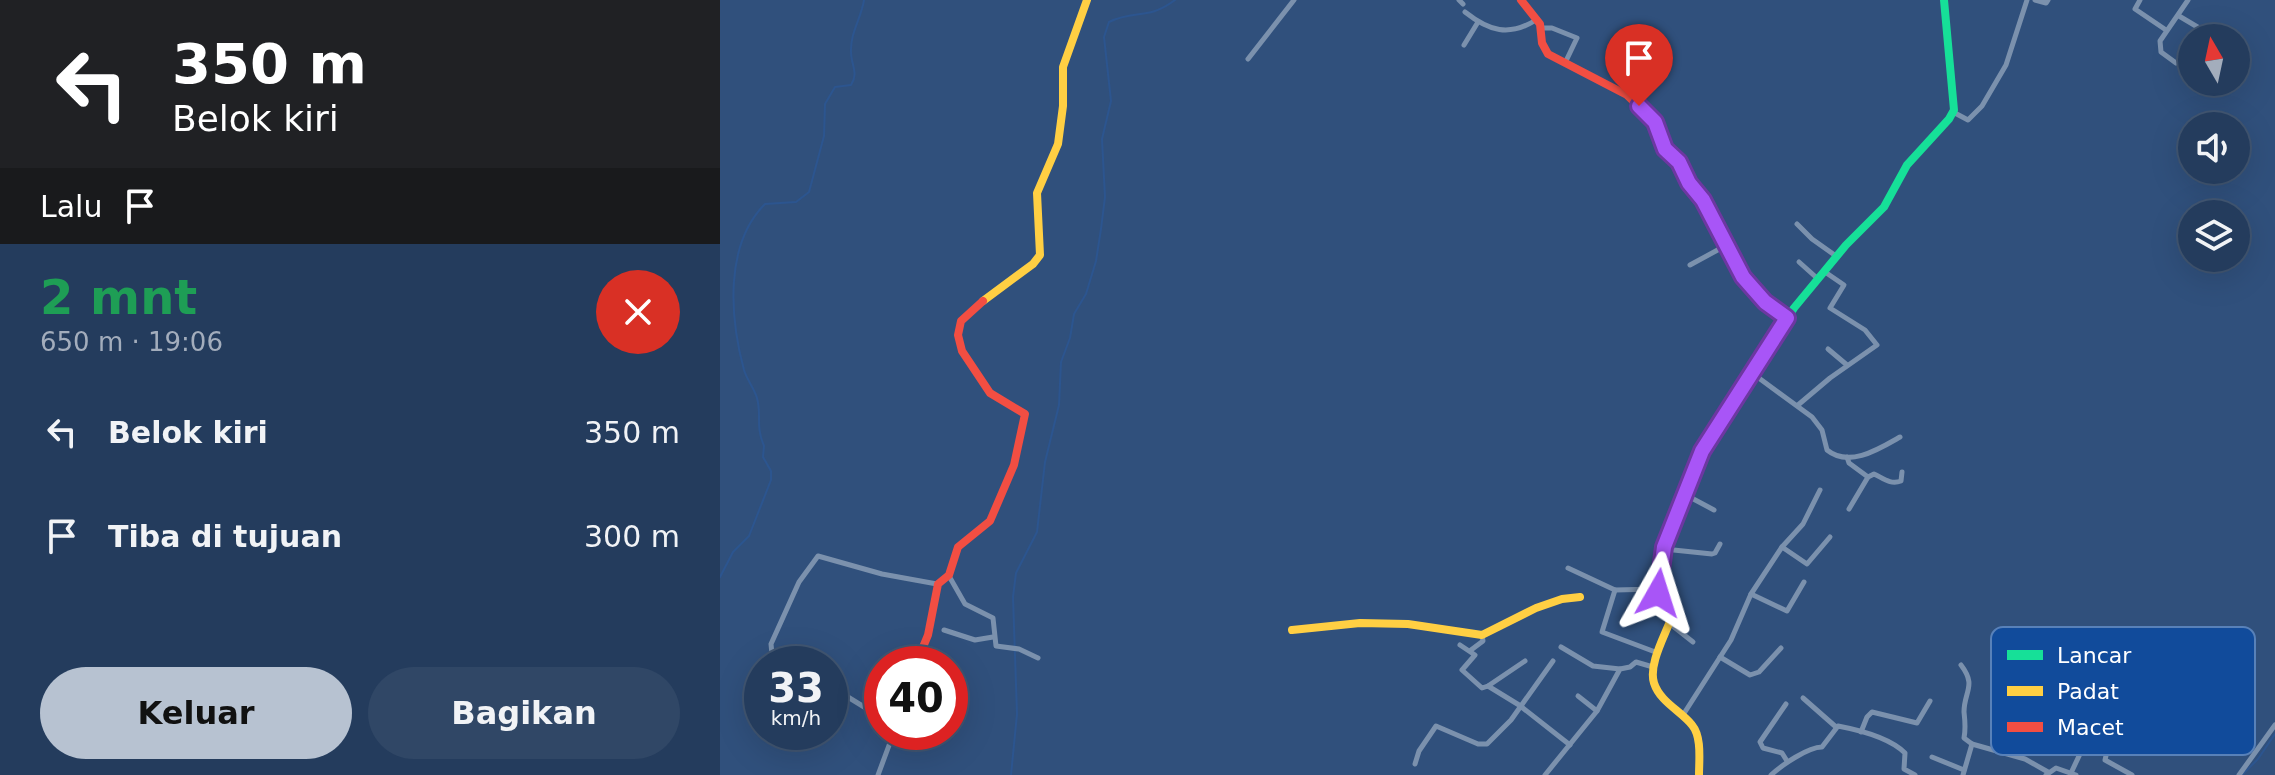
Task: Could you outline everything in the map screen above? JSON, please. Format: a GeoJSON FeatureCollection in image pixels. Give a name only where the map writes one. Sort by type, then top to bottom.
{"type":"FeatureCollection","features":[{"type":"Feature","properties":{"kind":"street"},"geometry":{"type":"LineString","coordinates":[[923,646],[930,629],[932,604],[938,584],[949,575],[958,547],[990,521],[1014,465],[1026,416],[987,389],[960,346],[958,335],[960,325],[977,304],[1033,264],[1040,255],[1037,193],[1058,144],[1063,106],[1063,67],[1087,0]]}},
{"type":"Feature","properties":{"kind":"street"},"geometry":{"type":"LineString","coordinates":[[1248,59],[1294,0]]}},
{"type":"Feature","properties":{"kind":"street"},"geometry":{"type":"LineString","coordinates":[[1521,0],[1539,24],[1546,51],[1627,95],[1655,122],[1663,145],[1679,162],[1689,183],[1703,200],[1735,266],[1756,294],[1787,318]]}},
{"type":"Feature","properties":{"kind":"street"},"geometry":{"type":"LineString","coordinates":[[1699,775],[1696,733],[1683,715],[1669,705],[1656,689],[1654,667],[1671,619],[1670,612],[1660,601],[1658,589],[1663,549],[1710,436],[1787,318],[1837,257],[1884,207],[1907,165],[1953,112],[1944,0]]}},
{"type":"Feature","properties":{"kind":"street"},"geometry":{"type":"LineString","coordinates":[[1953,112],[1968,120],[1982,106],[2012,52],[2027,0]]}},
{"type":"Feature","properties":{"kind":"street"},"geometry":{"type":"LineString","coordinates":[[2035,0],[2046,3],[2048,0]]}},
{"type":"Feature","properties":{"kind":"street"},"geometry":{"type":"LineString","coordinates":[[2140,0],[2135,9],[2166,30]]}},
{"type":"Feature","properties":{"kind":"street"},"geometry":{"type":"LineString","coordinates":[[2176,63],[2159,48],[2160,41],[2188,0]]}},
{"type":"Feature","properties":{"kind":"street"},"geometry":{"type":"LineString","coordinates":[[1465,12],[1478,22],[1496,29],[1513,31],[1539,24],[1577,38],[1565,64]]}},
{"type":"Feature","properties":{"kind":"street"},"geometry":{"type":"LineString","coordinates":[[2179,16],[2192,24]]}},
{"type":"Feature","properties":{"kind":"street"},"geometry":{"type":"LineString","coordinates":[[1464,45],[1478,22]]}},
{"type":"Feature","properties":{"kind":"street"},"geometry":{"type":"LineString","coordinates":[[1797,224],[1837,257]]}},
{"type":"Feature","properties":{"kind":"street"},"geometry":{"type":"LineString","coordinates":[[1690,265],[1725,246]]}},
{"type":"Feature","properties":{"kind":"street"},"geometry":{"type":"LineString","coordinates":[[1798,405],[1876,344],[1865,330],[1830,308],[1844,285],[1799,262]]}},
{"type":"Feature","properties":{"kind":"street"},"geometry":{"type":"LineString","coordinates":[[1828,349],[1847,365]]}},
{"type":"Feature","properties":{"kind":"street"},"geometry":{"type":"LineString","coordinates":[[1752,373],[1798,405],[1821,426],[1829,452],[1847,457],[1872,451],[1900,437]]}},
{"type":"Feature","properties":{"kind":"street"},"geometry":{"type":"LineString","coordinates":[[1847,457],[1849,463],[1868,477]]}},
{"type":"Feature","properties":{"kind":"street"},"geometry":{"type":"LineString","coordinates":[[1849,509],[1868,477],[1874,474],[1897,482],[1901,481],[1902,472]]}},
{"type":"Feature","properties":{"kind":"street"},"geometry":{"type":"LineString","coordinates":[[1683,715],[1731,640],[1751,594],[1782,547],[1803,524],[1820,490]]}},
{"type":"Feature","properties":{"kind":"street"},"geometry":{"type":"LineString","coordinates":[[1684,494],[1714,510]]}},
{"type":"Feature","properties":{"kind":"street"},"geometry":{"type":"LineString","coordinates":[[1782,547],[1808,564],[1830,537]]}},
{"type":"Feature","properties":{"kind":"street"},"geometry":{"type":"LineString","coordinates":[[1663,549],[1712,554],[1720,544]]}},
{"type":"Feature","properties":{"kind":"street"},"geometry":{"type":"LineString","coordinates":[[771,646],[799,582],[818,556],[882,574],[938,584]]}},
{"type":"Feature","properties":{"kind":"street"},"geometry":{"type":"LineString","coordinates":[[1568,568],[1615,590],[1658,589]]}},
{"type":"Feature","properties":{"kind":"street"},"geometry":{"type":"LineString","coordinates":[[949,575],[965,604],[993,618],[993,637],[997,648],[1019,649],[1038,658]]}},
{"type":"Feature","properties":{"kind":"street"},"geometry":{"type":"LineString","coordinates":[[1751,594],[1787,611],[1804,582]]}},
{"type":"Feature","properties":{"kind":"street"},"geometry":{"type":"LineString","coordinates":[[1615,590],[1602,632],[1659,653]]}},
{"type":"Feature","properties":{"kind":"street"},"geometry":{"type":"LineString","coordinates":[[1292,630],[1360,623],[1408,624],[1482,635],[1536,608],[1562,599],[1580,597]]}},
{"type":"Feature","properties":{"kind":"street"},"geometry":{"type":"LineString","coordinates":[[1671,619],[1675,628],[1693,642]]}},
{"type":"Feature","properties":{"kind":"street"},"geometry":{"type":"LineString","coordinates":[[944,630],[975,640],[993,637]]}},
{"type":"Feature","properties":{"kind":"street"},"geometry":{"type":"LineString","coordinates":[[1471,650],[1483,641],[1482,635]]}},
{"type":"Feature","properties":{"kind":"street"},"geometry":{"type":"LineString","coordinates":[[1460,645],[1471,650],[1475,656],[1462,671],[1480,688],[1488,686],[1525,661]]}},
{"type":"Feature","properties":{"kind":"street"},"geometry":{"type":"LineString","coordinates":[[1561,647],[1593,666],[1620,669],[1636,662],[1654,667]]}},
{"type":"Feature","properties":{"kind":"street"},"geometry":{"type":"LineString","coordinates":[[1720,657],[1750,675],[1759,672],[1781,648]]}},
{"type":"Feature","properties":{"kind":"street"},"geometry":{"type":"LineString","coordinates":[[1415,764],[1419,751],[1435,727],[1485,745],[1511,720],[1553,661]]}},
{"type":"Feature","properties":{"kind":"street"},"geometry":{"type":"LineString","coordinates":[[1961,665],[1970,683],[1964,714],[1967,722],[1964,738],[1972,744],[1991,749]]}},
{"type":"Feature","properties":{"kind":"street"},"geometry":{"type":"LineString","coordinates":[[1545,775],[1597,711],[1620,669]]}},
{"type":"Feature","properties":{"kind":"street"},"geometry":{"type":"LineString","coordinates":[[1488,686],[1519,705],[1570,745]]}},
{"type":"Feature","properties":{"kind":"street"},"geometry":{"type":"LineString","coordinates":[[1578,696],[1597,711]]}},
{"type":"Feature","properties":{"kind":"street"},"geometry":{"type":"LineString","coordinates":[[1803,698],[1836,727],[1861,732],[1903,750],[1904,769],[1915,775]]}},
{"type":"Feature","properties":{"kind":"street"},"geometry":{"type":"LineString","coordinates":[[1861,732],[1872,712],[1917,723],[1930,701]]}},
{"type":"Feature","properties":{"kind":"street"},"geometry":{"type":"LineString","coordinates":[[1786,704],[1760,744],[1763,748],[1782,753],[1787,761]]}},
{"type":"Feature","properties":{"kind":"street"},"geometry":{"type":"LineString","coordinates":[[2255,753],[2275,725]]}},
{"type":"Feature","properties":{"kind":"street"},"geometry":{"type":"LineString","coordinates":[[1771,775],[1787,761],[1815,747],[1822,747],[1836,727]]}},
{"type":"Feature","properties":{"kind":"street"},"geometry":{"type":"LineString","coordinates":[[1932,757],[1964,772],[1972,744]]}},
{"type":"Feature","properties":{"kind":"street"},"geometry":{"type":"LineString","coordinates":[[878,775],[887,750]]}},
{"type":"Feature","properties":{"kind":"street"},"geometry":{"type":"LineString","coordinates":[[2011,755],[2025,759],[2047,773],[2056,768],[2074,774],[2082,755]]}},
{"type":"Feature","properties":{"kind":"street"},"geometry":{"type":"LineString","coordinates":[[2106,755],[2105,760],[2132,775]]}},
{"type":"Feature","properties":{"kind":"street"},"geometry":{"type":"LineString","coordinates":[[2239,775],[2253,755]]}},
{"type":"Feature","properties":{"kind":"waterway"},"geometry":{"type":"LineString","coordinates":[[720,577],[733,552],[749,536],[771,480],[771,471],[763,457],[757,398],[744,370],[736,328],[734,283],[742,240],[765,204],[796,202],[809,192],[824,136],[825,104],[835,87],[851,85],[853,81],[855,73],[851,45],[864,0]]}},
{"type":"Feature","properties":{"kind":"waterway"},"geometry":{"type":"LineString","coordinates":[[1011,775],[1017,714],[1013,597],[1016,573],[1037,532],[1045,462],[1059,405],[1061,362],[1070,338],[1074,314],[1086,294],[1096,261],[1101,229],[1105,197],[1102,139],[1111,101],[1104,37],[1109,22],[1149,13],[1175,0]]}},
{"type":"Feature","properties":{"kind":"waterway"},"geometry":{"type":"LineString","coordinates":[[2243,774],[2275,734]]}},
{"type":"Feature","properties":{"kind":"traffic: fast"},"geometry":{"type":"LineString","coordinates":[[1707,442],[1794,308],[1846,245],[1884,207],[1907,165],[1954,110],[1944,0]]}},
{"type":"Feature","properties":{"kind":"traffic: slow"},"geometry":{"type":"LineString","coordinates":[[983,301],[1033,264],[1040,255],[1037,193],[1058,144],[1063,106],[1063,67],[1087,0]]}},
{"type":"Feature","properties":{"kind":"traffic: slow"},"geometry":{"type":"LineString","coordinates":[[1699,775],[1695,730],[1661,696],[1654,683],[1653,667],[1672,616],[1658,596],[1661,557],[1681,500],[1707,442]]}},
{"type":"Feature","properties":{"kind":"traffic: slow"},"geometry":{"type":"LineString","coordinates":[[1292,630],[1360,623],[1408,624],[1482,635],[1536,608],[1562,599],[1580,597]]}},
{"type":"Feature","properties":{"kind":"traffic: jam"},"geometry":{"type":"LineString","coordinates":[[1521,0],[1540,24],[1542,43],[1548,54],[1627,95],[1655,122],[1663,145],[1679,162],[1689,183],[1703,200],[1743,277],[1756,294],[1787,318]]}},
{"type":"Feature","properties":{"kind":"traffic: jam"},"geometry":{"type":"LineString","coordinates":[[923,646],[938,584],[949,575],[958,547],[990,521],[1014,465],[1025,414],[990,393],[962,351],[958,335],[961,321],[983,301]]}},
{"type":"Feature","properties":{"kind":"route"},"geometry":{"type":"LineString","coordinates":[[1639,106],[1655,122],[1665,149],[1679,162],[1689,183],[1703,200],[1735,266],[1756,294],[1787,318],[1702,451],[1664,547],[1658,593]]}}]}
